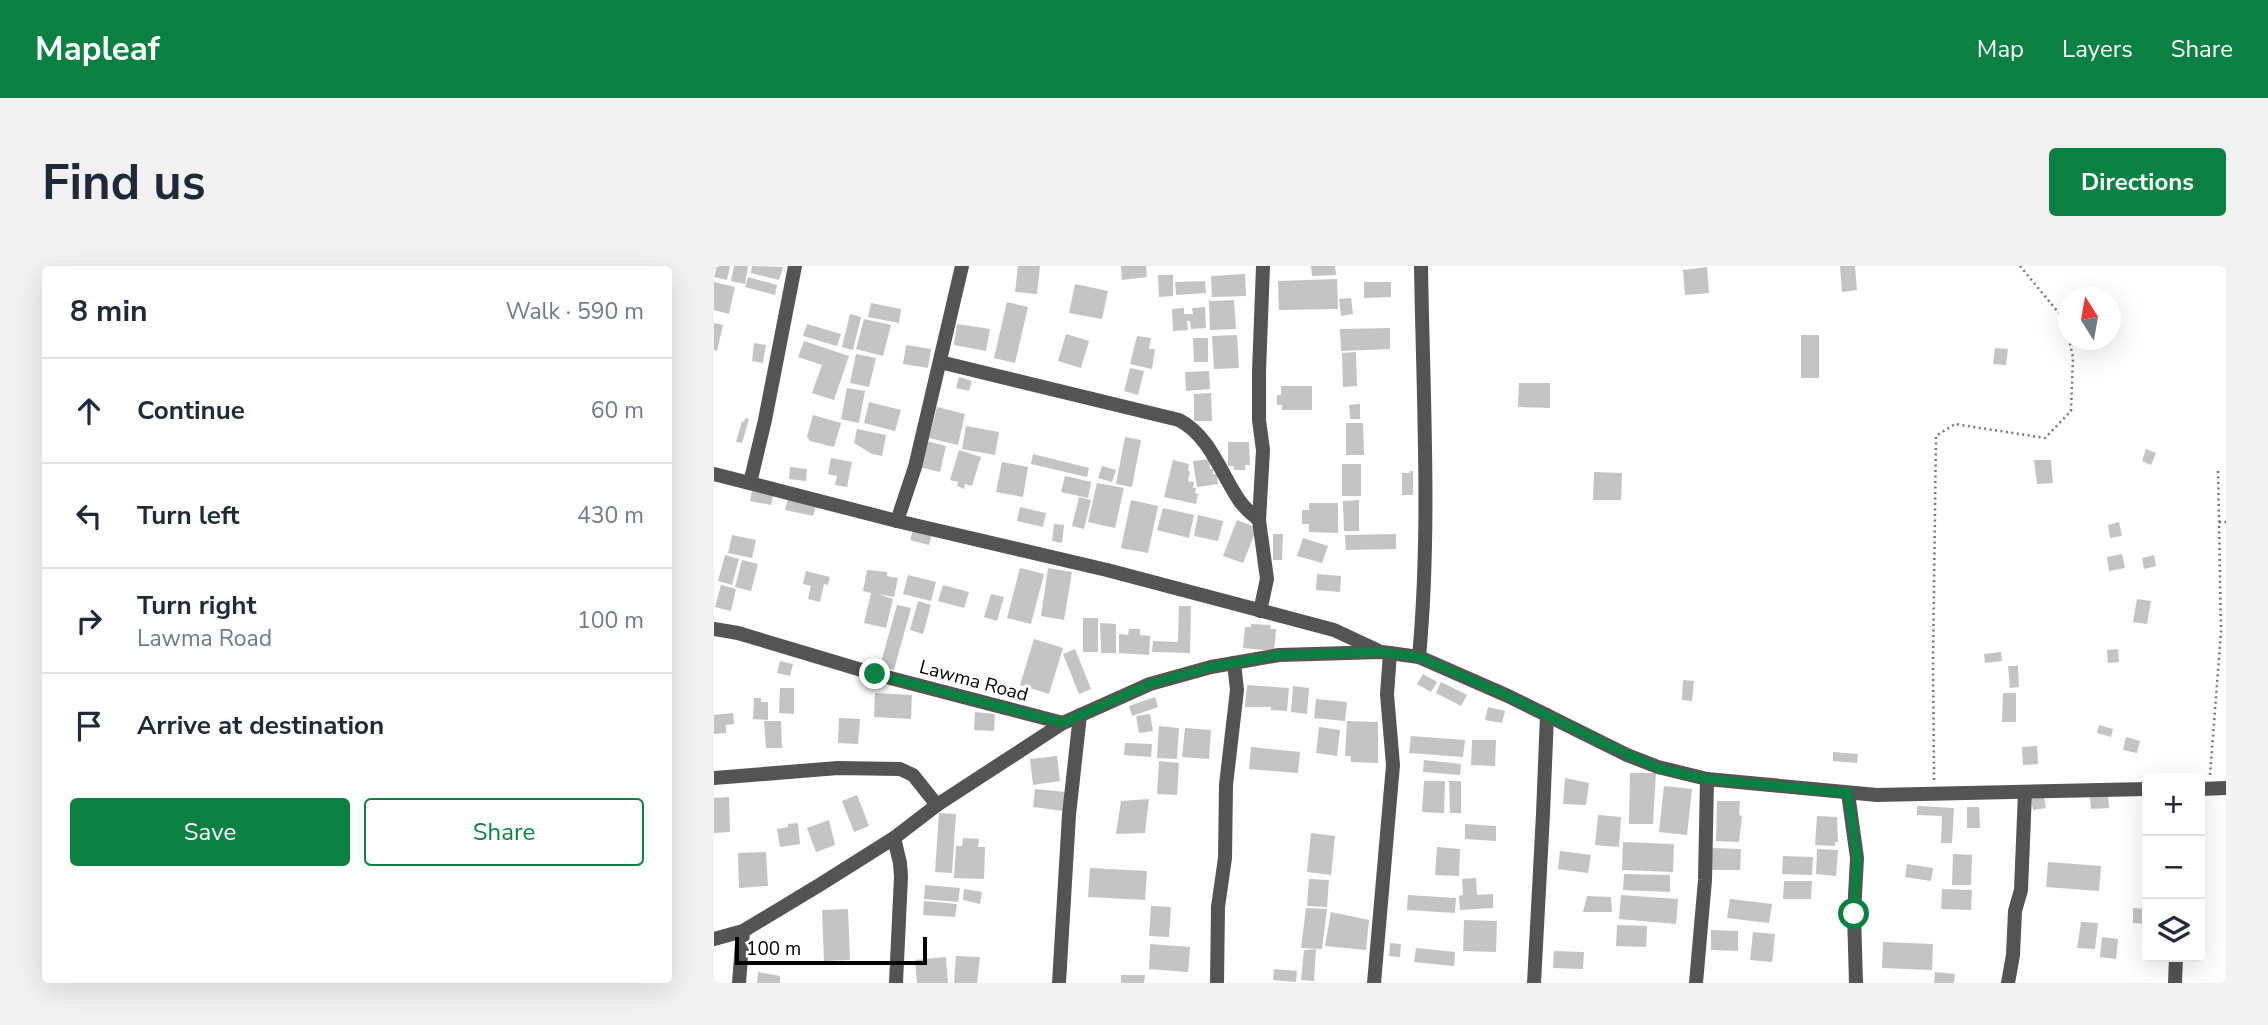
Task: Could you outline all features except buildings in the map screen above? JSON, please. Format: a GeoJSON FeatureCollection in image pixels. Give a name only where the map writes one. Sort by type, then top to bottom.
{"type":"FeatureCollection","features":[{"type":"Feature","properties":{"kind":"street"},"geometry":{"type":"LineString","coordinates":[[750,483],[795,266]]}},
{"type":"Feature","properties":{"kind":"street"},"geometry":{"type":"LineString","coordinates":[[897,521],[915,467],[962,266]]}},
{"type":"Feature","properties":{"kind":"street"},"geometry":{"type":"LineString","coordinates":[[1260,611],[1266,579],[1259,520],[1263,450],[1259,420],[1259,372],[1263,266]]}},
{"type":"Feature","properties":{"kind":"street"},"geometry":{"type":"LineString","coordinates":[[1419,657],[1424,599],[1425,528],[1421,266]]}},
{"type":"Feature","properties":{"kind":"street"},"geometry":{"type":"LineString","coordinates":[[940,362],[1180,420],[1188,424],[1216,458],[1240,502],[1259,520]]}},
{"type":"Feature","properties":{"kind":"street"},"geometry":{"type":"LineString","coordinates":[[714,474],[897,521],[1107,570],[1334,630],[1386,652]]}},
{"type":"Feature","properties":{"kind":"street","name":"Lawma Road"},"geometry":{"type":"LineString","coordinates":[[714,629],[1063,723]]}},
{"type":"Feature","properties":{"kind":"street"},"geometry":{"type":"LineString","coordinates":[[1327,653],[1334,630]]}},
{"type":"Feature","properties":{"kind":"street"},"geometry":{"type":"LineString","coordinates":[[1374,983],[1393,765],[1386,652]]}},
{"type":"Feature","properties":{"kind":"street"},"geometry":{"type":"LineString","coordinates":[[714,939],[743,932],[894,838],[937,805],[1063,723],[1150,684],[1279,655],[1386,652],[1419,657],[1658,768],[1707,779],[1877,795],[2142,789]]}},
{"type":"Feature","properties":{"kind":"street"},"geometry":{"type":"LineString","coordinates":[[1217,983],[1218,907],[1225,858],[1226,785],[1237,690],[1234,663]]}},
{"type":"Feature","properties":{"kind":"street"},"geometry":{"type":"LineString","coordinates":[[1059,983],[1069,816],[1080,715]]}},
{"type":"Feature","properties":{"kind":"street"},"geometry":{"type":"LineString","coordinates":[[1534,983],[1544,814],[1546,715]]}},
{"type":"Feature","properties":{"kind":"street"},"geometry":{"type":"LineString","coordinates":[[714,778],[838,768],[900,769],[913,775],[937,805]]}},
{"type":"Feature","properties":{"kind":"street"},"geometry":{"type":"LineString","coordinates":[[1696,983],[1704,880],[1707,779]]}},
{"type":"Feature","properties":{"kind":"street"},"geometry":{"type":"LineString","coordinates":[[2205,788],[2226,788]]}},
{"type":"Feature","properties":{"kind":"street"},"geometry":{"type":"LineString","coordinates":[[2008,983],[2013,955],[2015,911],[2021,890],[2025,792]]}},
{"type":"Feature","properties":{"kind":"street"},"geometry":{"type":"LineString","coordinates":[[1848,793],[1857,858],[1854,914],[1856,983]]}},
{"type":"Feature","properties":{"kind":"street"},"geometry":{"type":"LineString","coordinates":[[894,838],[901,877],[896,983]]}},
{"type":"Feature","properties":{"kind":"street"},"geometry":{"type":"LineString","coordinates":[[739,983],[743,932]]}},
{"type":"Feature","properties":{"kind":"street"},"geometry":{"type":"LineString","coordinates":[[2175,983],[2176,962]]}},
{"type":"Feature","properties":{"kind":"path"},"geometry":{"type":"LineString","coordinates":[[2020,266],[2058,312]]}},
{"type":"Feature","properties":{"kind":"path"},"geometry":{"type":"LineString","coordinates":[[1935,794],[1933,661],[1936,436],[1955,424],[2045,438],[2071,411],[2071,350]]}},
{"type":"Feature","properties":{"kind":"path"},"geometry":{"type":"LineString","coordinates":[[2205,779],[2221,632],[2218,468]]}},
{"type":"Feature","properties":{"kind":"path"},"geometry":{"type":"LineString","coordinates":[[2219,522],[2226,522]]}},
{"type":"Feature","properties":{"kind":"route"},"geometry":{"type":"LineString","coordinates":[[875,674],[1063,723],[1150,684],[1211,667],[1279,655],[1382,652],[1419,657],[1508,696],[1658,768],[1707,779],[1848,793],[1857,858],[1854,914]]}}]}
